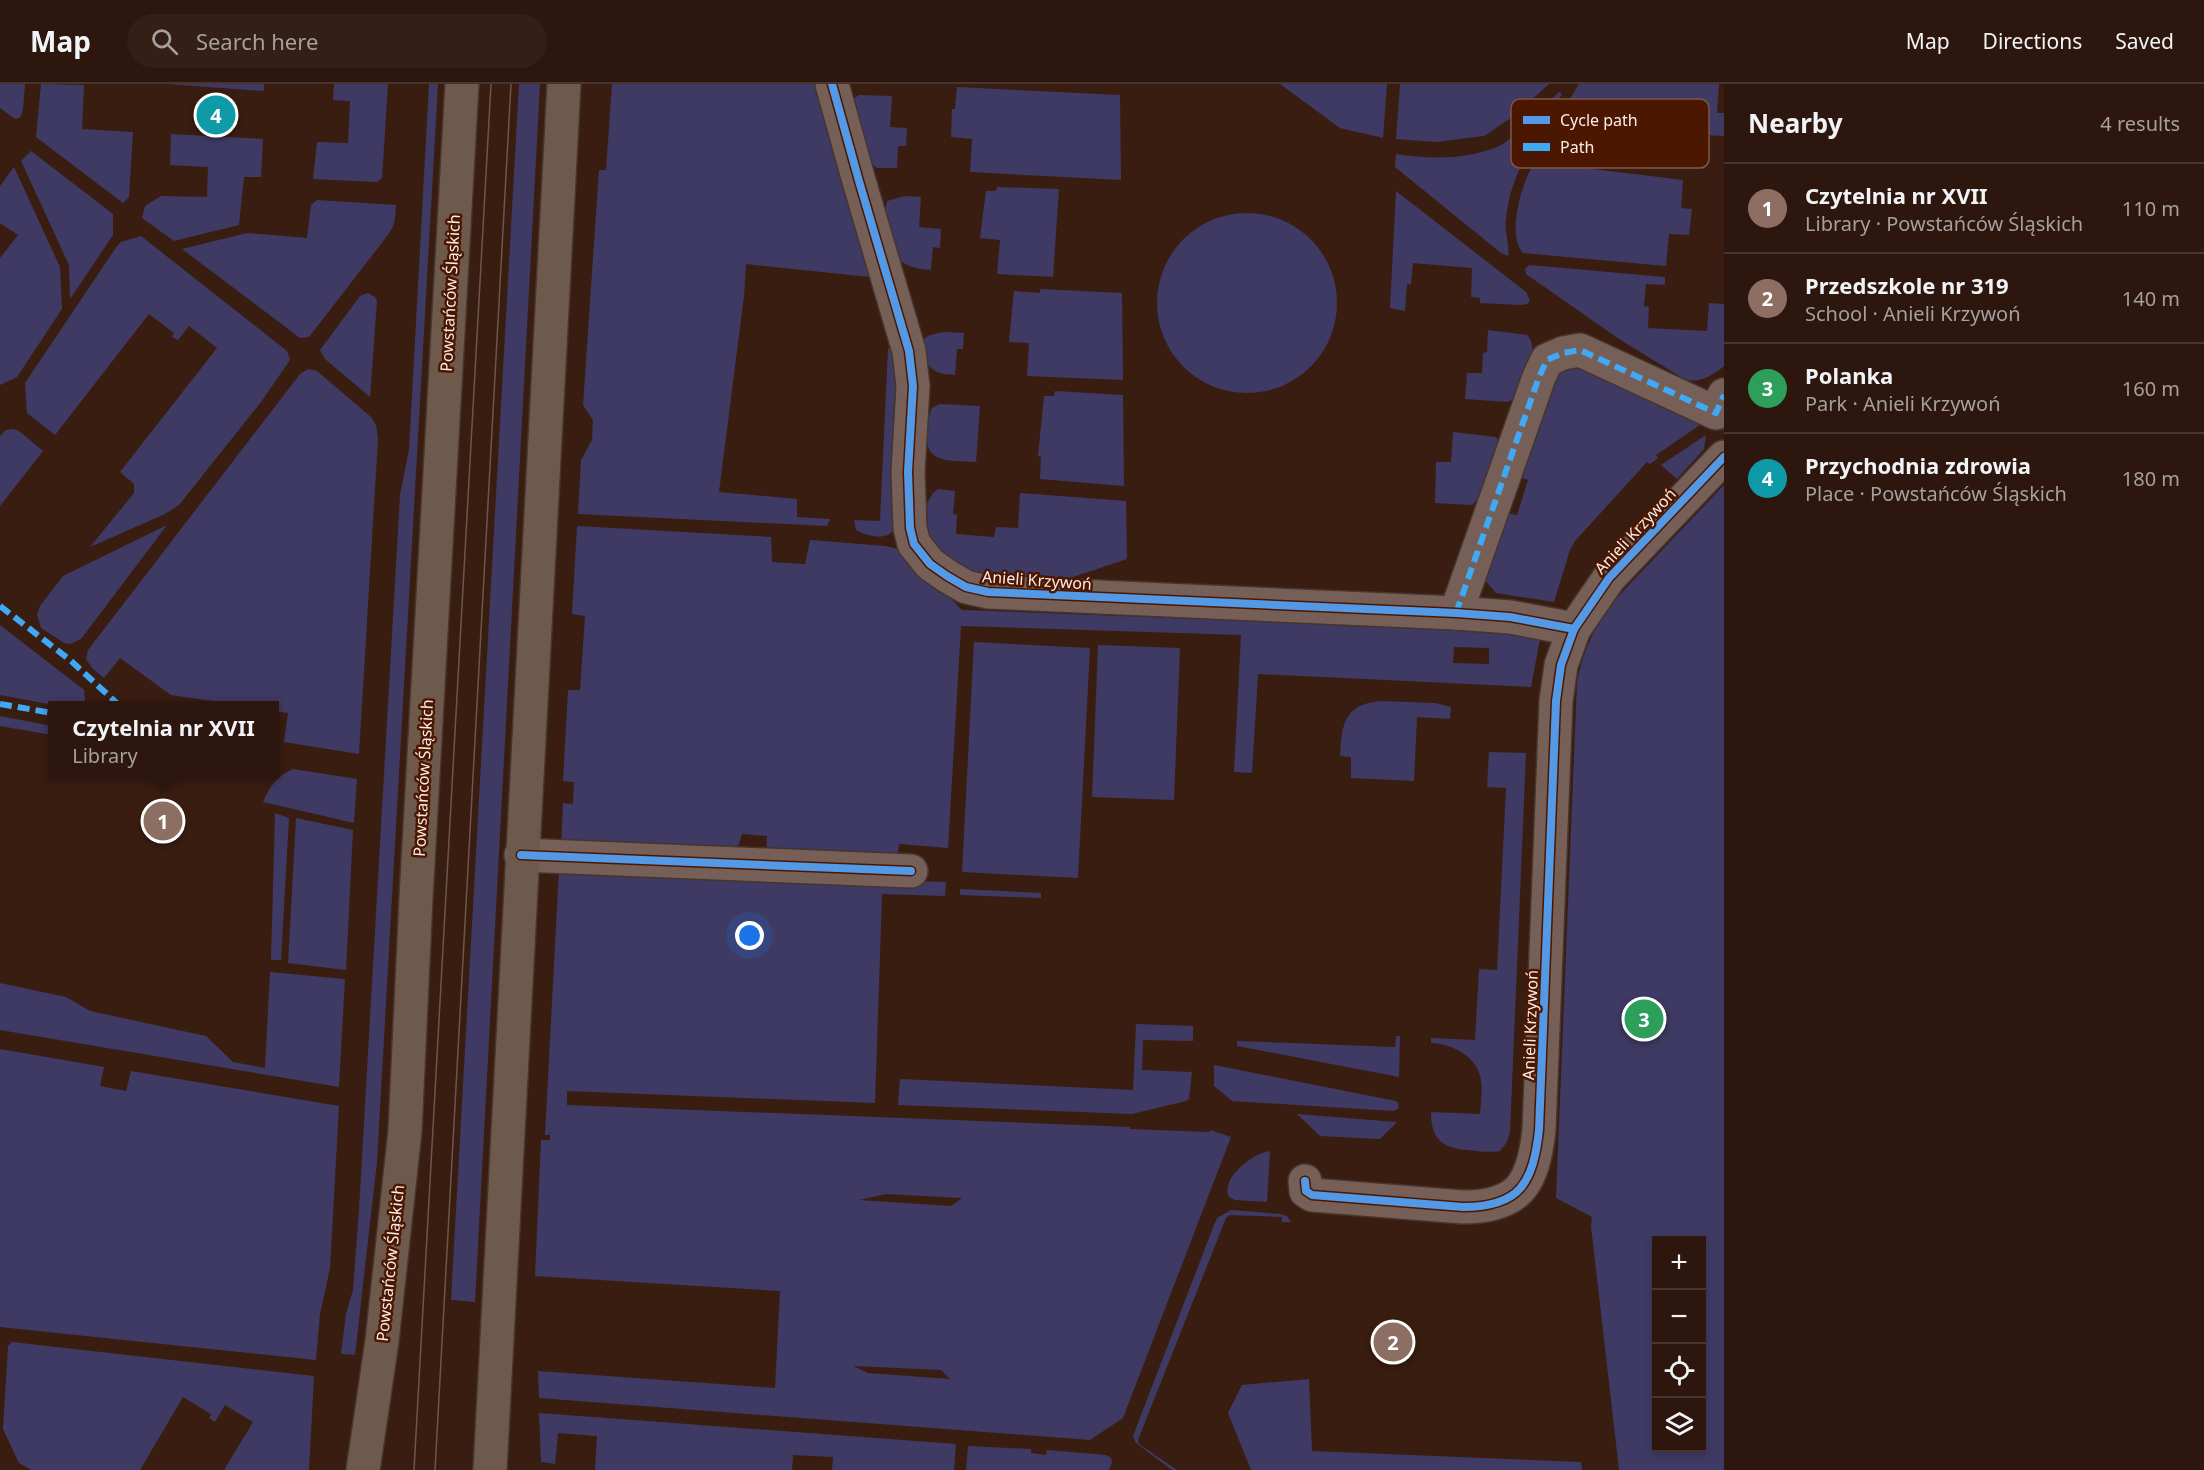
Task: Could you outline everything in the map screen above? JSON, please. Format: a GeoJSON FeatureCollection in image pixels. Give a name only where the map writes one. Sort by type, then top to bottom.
{"type":"FeatureCollection","features":[{"type":"Feature","properties":{"kind":"main road","name":"Powstańców Śląskich"},"geometry":{"type":"LineString","coordinates":[[363,1470],[382,1341],[405,1131],[416,887],[462,84]]}},
{"type":"Feature","properties":{"kind":"main road"},"geometry":{"type":"LineString","coordinates":[[490,1470],[521,855],[564,84]]}},
{"type":"Feature","properties":{"kind":"street","name":"Anieli Krzywoń"},"geometry":{"type":"LineString","coordinates":[[832,84],[909,351],[913,386],[908,472],[910,528],[914,544],[930,564],[966,586],[988,592],[1456,613],[1510,617],[1574,629]]}},
{"type":"Feature","properties":{"kind":"street"},"geometry":{"type":"LineString","coordinates":[[1456,613],[1547,360],[1563,353],[1580,350],[1721,409]]}},
{"type":"Feature","properties":{"kind":"street","name":"Anieli Krzywoń"},"geometry":{"type":"LineString","coordinates":[[1305,1181],[1306,1191],[1312,1195],[1463,1207],[1485,1207],[1500,1202],[1515,1194],[1525,1184],[1536,1157],[1539,1130],[1556,701],[1561,665],[1574,629],[1609,578],[1724,457]]}},
{"type":"Feature","properties":{"kind":"street"},"geometry":{"type":"LineString","coordinates":[[521,855],[911,871]]}},
{"type":"Feature","properties":{"kind":"shaded area"},"geometry":{"type":"Polygon","coordinates":[[[0,84],[25,84],[23,110],[20,118],[15,119],[0,108],[0,84]]]}},
{"type":"Feature","properties":{"kind":"shaded area"},"geometry":{"type":"Polygon","coordinates":[[[41,84],[84,85],[82,129],[133,132],[129,197],[123,203],[36,137],[41,84]]]}},
{"type":"Feature","properties":{"kind":"shaded area"},"geometry":{"type":"Polygon","coordinates":[[[168,84],[264,84],[264,91],[168,84]]]}},
{"type":"Feature","properties":{"kind":"shaded area"},"geometry":{"type":"Polygon","coordinates":[[[334,84],[388,84],[382,178],[377,182],[313,179],[317,142],[348,143],[350,101],[333,100],[334,84]]]}},
{"type":"Feature","properties":{"kind":"shaded area"},"geometry":{"type":"Polygon","coordinates":[[[429,84],[438,84],[377,1162],[355,1355],[341,1354],[346,1314],[353,1290],[359,1210],[400,495],[409,450],[429,84]]]}},
{"type":"Feature","properties":{"kind":"shaded area"},"geometry":{"type":"Polygon","coordinates":[[[519,84],[540,84],[475,1302],[451,1300],[519,84]]]}},
{"type":"Feature","properties":{"kind":"shaded area"},"geometry":{"type":"Polygon","coordinates":[[[612,84],[818,84],[870,277],[746,264],[719,492],[797,499],[797,517],[830,519],[827,526],[578,514],[581,460],[592,440],[593,420],[583,405],[599,170],[606,170],[612,84]]]}},
{"type":"Feature","properties":{"kind":"shaded area"},"geometry":{"type":"Polygon","coordinates":[[[1280,84],[1387,84],[1383,138],[1340,128],[1280,84]]]}},
{"type":"Feature","properties":{"kind":"shaded area"},"geometry":{"type":"Polygon","coordinates":[[[1400,84],[1549,84],[1533,99],[1511,99],[1511,118],[1484,136],[1436,142],[1396,139],[1400,84]]]}},
{"type":"Feature","properties":{"kind":"shaded area"},"geometry":{"type":"Polygon","coordinates":[[[1579,84],[1719,84],[1717,113],[1724,113],[1724,136],[1709,135],[1709,99],[1570,99],[1579,84]]]}},
{"type":"Feature","properties":{"kind":"shaded area"},"geometry":{"type":"Polygon","coordinates":[[[957,87],[1120,95],[1121,180],[970,172],[972,139],[951,137],[952,109],[955,109],[957,87]]]}},
{"type":"Feature","properties":{"kind":"shaded area"},"geometry":{"type":"Polygon","coordinates":[[[1559,92],[1562,94],[1559,99],[1552,99],[1559,92]]]}},
{"type":"Feature","properties":{"kind":"shaded area"},"geometry":{"type":"Polygon","coordinates":[[[859,95],[892,96],[890,127],[907,128],[906,146],[898,146],[897,168],[877,168],[868,161],[852,100],[859,95]]]}},
{"type":"Feature","properties":{"kind":"shaded area"},"geometry":{"type":"Polygon","coordinates":[[[171,134],[263,139],[261,177],[244,177],[239,225],[174,241],[142,218],[145,206],[161,196],[207,197],[208,167],[170,165],[171,134]]]}},
{"type":"Feature","properties":{"kind":"shaded area"},"geometry":{"type":"Polygon","coordinates":[[[1511,137],[1511,168],[1520,168],[1513,185],[1506,224],[1508,256],[1501,253],[1395,167],[1396,154],[1421,157],[1460,156],[1485,151],[1511,137]]]}},
{"type":"Feature","properties":{"kind":"shaded area"},"geometry":{"type":"Polygon","coordinates":[[[31,151],[113,214],[113,235],[70,299],[69,265],[21,161],[31,151]]]}},
{"type":"Feature","properties":{"kind":"shaded area"},"geometry":{"type":"Polygon","coordinates":[[[14,167],[60,267],[62,309],[17,377],[0,385],[0,258],[18,235],[0,223],[0,186],[14,167]]]}},
{"type":"Feature","properties":{"kind":"shaded area"},"geometry":{"type":"Polygon","coordinates":[[[1532,168],[1584,168],[1683,180],[1681,208],[1692,209],[1689,235],[1669,234],[1666,266],[1523,253],[1518,244],[1516,221],[1521,194],[1532,168]]]}},
{"type":"Feature","properties":{"kind":"shaded area"},"geometry":{"type":"Polygon","coordinates":[[[997,187],[1059,189],[1053,277],[997,274],[1000,240],[980,238],[986,191],[996,191],[997,187]]]}},
{"type":"Feature","properties":{"kind":"shaded area"},"geometry":{"type":"Polygon","coordinates":[[[1396,191],[1526,292],[1530,301],[1521,305],[1480,303],[1480,298],[1471,297],[1472,268],[1413,263],[1411,284],[1407,284],[1405,311],[1390,308],[1396,191]]]}},
{"type":"Feature","properties":{"kind":"shaded area"},"geometry":{"type":"Polygon","coordinates":[[[905,196],[921,197],[919,227],[941,229],[940,248],[933,247],[931,270],[905,264],[893,248],[886,219],[887,201],[905,196]]]}},
{"type":"Feature","properties":{"kind":"shaded area"},"geometry":{"type":"Polygon","coordinates":[[[317,200],[396,205],[396,212],[389,234],[309,337],[300,338],[182,249],[247,233],[307,238],[311,205],[317,200]]]}},
{"type":"Feature","properties":{"kind":"shaded area"},"geometry":{"type":"Polygon","coordinates":[[[1247,213],[1281,220],[1297,228],[1311,239],[1322,253],[1330,269],[1337,303],[1330,337],[1322,353],[1311,367],[1297,378],[1281,386],[1247,393],[1213,386],[1197,378],[1183,367],[1172,353],[1164,337],[1157,303],[1164,269],[1172,253],[1183,239],[1197,228],[1213,220],[1247,213]]]}},
{"type":"Feature","properties":{"kind":"shaded area"},"geometry":{"type":"Polygon","coordinates":[[[141,236],[287,351],[290,360],[261,402],[179,505],[165,514],[90,547],[134,493],[134,484],[120,472],[217,348],[189,326],[178,340],[172,337],[174,333],[149,314],[55,435],[27,413],[25,383],[117,246],[121,242],[141,236]]]}},
{"type":"Feature","properties":{"kind":"shaded area"},"geometry":{"type":"Polygon","coordinates":[[[1529,265],[1665,277],[1665,285],[1646,284],[1644,306],[1649,307],[1648,328],[1707,331],[1709,303],[1724,304],[1724,366],[1705,378],[1684,379],[1619,339],[1526,274],[1525,269],[1529,265]]]}},
{"type":"Feature","properties":{"kind":"shaded area"},"geometry":{"type":"Polygon","coordinates":[[[1040,289],[1122,293],[1123,380],[1027,376],[1029,343],[1009,342],[1014,291],[1040,293],[1040,289]]]}},
{"type":"Feature","properties":{"kind":"shaded area"},"geometry":{"type":"Polygon","coordinates":[[[368,293],[377,301],[370,397],[325,359],[320,350],[360,296],[368,293]]]}},
{"type":"Feature","properties":{"kind":"shaded area"},"geometry":{"type":"Polygon","coordinates":[[[1488,330],[1527,335],[1531,341],[1529,365],[1515,396],[1507,402],[1465,399],[1467,373],[1482,373],[1483,353],[1487,352],[1488,330]]]}},
{"type":"Feature","properties":{"kind":"shaded area"},"geometry":{"type":"Polygon","coordinates":[[[947,332],[964,333],[963,349],[957,349],[955,375],[942,374],[931,368],[924,359],[921,349],[921,343],[926,337],[947,332]]]}},
{"type":"Feature","properties":{"kind":"shaded area"},"geometry":{"type":"Polygon","coordinates":[[[888,348],[896,351],[901,383],[895,528],[888,535],[877,536],[856,530],[854,520],[880,521],[888,348]]]}},
{"type":"Feature","properties":{"kind":"shaded area"},"geometry":{"type":"Polygon","coordinates":[[[1572,367],[1600,372],[1700,425],[1656,455],[1658,458],[1650,464],[1647,462],[1575,541],[1554,602],[1496,593],[1484,579],[1507,513],[1517,515],[1528,480],[1520,477],[1556,373],[1572,367]]]}},
{"type":"Feature","properties":{"kind":"shaded area"},"geometry":{"type":"Polygon","coordinates":[[[308,369],[317,371],[371,417],[376,425],[378,439],[359,754],[284,742],[288,713],[279,712],[279,701],[212,701],[171,695],[120,658],[104,678],[92,668],[86,659],[88,650],[300,374],[308,369]]]}},
{"type":"Feature","properties":{"kind":"shaded area"},"geometry":{"type":"Polygon","coordinates":[[[1055,391],[1123,395],[1124,486],[1040,479],[1041,457],[1038,456],[1044,396],[1054,396],[1055,391]]]}},
{"type":"Feature","properties":{"kind":"shaded area"},"geometry":{"type":"Polygon","coordinates":[[[940,404],[980,406],[976,462],[942,459],[930,451],[926,430],[932,408],[940,404]]]}},
{"type":"Feature","properties":{"kind":"shaded area"},"geometry":{"type":"Polygon","coordinates":[[[6,430],[19,431],[43,451],[0,506],[0,436],[6,430]]]}},
{"type":"Feature","properties":{"kind":"shaded area"},"geometry":{"type":"Polygon","coordinates":[[[1453,432],[1496,437],[1499,442],[1478,499],[1472,505],[1435,503],[1436,462],[1451,462],[1453,432]]]}},
{"type":"Feature","properties":{"kind":"shaded area"},"geometry":{"type":"Polygon","coordinates":[[[1706,435],[1704,449],[1677,479],[1661,465],[1706,435]]]}},
{"type":"Feature","properties":{"kind":"shaded area"},"geometry":{"type":"Polygon","coordinates":[[[1724,485],[1724,1470],[1619,1470],[1591,1226],[1592,1217],[1556,1198],[1577,683],[1582,662],[1598,624],[1609,606],[1724,485]]]}},
{"type":"Feature","properties":{"kind":"shaded area"},"geometry":{"type":"Polygon","coordinates":[[[938,489],[955,491],[953,514],[957,515],[956,534],[994,537],[996,527],[1018,528],[1020,493],[1126,501],[1127,559],[1061,581],[965,574],[931,544],[927,503],[938,489]]]}},
{"type":"Feature","properties":{"kind":"shaded area"},"geometry":{"type":"Polygon","coordinates":[[[167,525],[81,639],[70,644],[64,643],[41,628],[37,615],[40,606],[63,576],[167,525]]]}},
{"type":"Feature","properties":{"kind":"shaded area"},"geometry":{"type":"Polygon","coordinates":[[[577,526],[771,537],[772,562],[805,564],[810,540],[885,546],[903,550],[962,610],[1467,629],[1540,639],[1531,687],[1258,674],[1252,773],[1234,772],[1241,635],[961,626],[948,848],[899,844],[897,862],[766,855],[767,836],[742,834],[739,844],[730,854],[561,847],[563,803],[573,804],[574,782],[563,781],[568,690],[580,690],[585,616],[572,614],[577,526]],[[1454,647],[1453,663],[1489,664],[1489,648],[1454,647]]]}},
{"type":"Feature","properties":{"kind":"shaded area"},"geometry":{"type":"Polygon","coordinates":[[[0,625],[84,690],[85,700],[48,701],[48,704],[0,695],[0,625]]]}},
{"type":"Feature","properties":{"kind":"shaded area"},"geometry":{"type":"Polygon","coordinates":[[[974,642],[1090,648],[1078,878],[962,872],[974,642]]]}},
{"type":"Feature","properties":{"kind":"shaded area"},"geometry":{"type":"Polygon","coordinates":[[[1098,645],[1180,648],[1174,800],[1092,797],[1098,645]]]}},
{"type":"Feature","properties":{"kind":"shaded area"},"geometry":{"type":"Polygon","coordinates":[[[1381,701],[1435,703],[1451,707],[1450,719],[1417,717],[1414,781],[1351,778],[1351,757],[1340,756],[1344,725],[1352,711],[1359,706],[1381,701]]]}},
{"type":"Feature","properties":{"kind":"shaded area"},"geometry":{"type":"Polygon","coordinates":[[[0,716],[48,725],[48,734],[0,726],[0,716]]]}},
{"type":"Feature","properties":{"kind":"shaded area"},"geometry":{"type":"Polygon","coordinates":[[[1489,752],[1526,753],[1510,1132],[1507,1142],[1500,1151],[1492,1152],[1458,1149],[1445,1144],[1433,1129],[1431,1112],[1480,1114],[1482,1095],[1480,1076],[1473,1062],[1454,1048],[1431,1043],[1431,1038],[1475,1040],[1479,969],[1497,970],[1506,788],[1487,787],[1489,752]]]}},
{"type":"Feature","properties":{"kind":"shaded area"},"geometry":{"type":"Polygon","coordinates":[[[293,769],[357,779],[354,823],[263,802],[268,791],[283,775],[293,769]]]}},
{"type":"Feature","properties":{"kind":"shaded area"},"geometry":{"type":"Polygon","coordinates":[[[275,813],[289,818],[281,960],[271,960],[275,813]]]}},
{"type":"Feature","properties":{"kind":"shaded area"},"geometry":{"type":"Polygon","coordinates":[[[296,818],[353,830],[346,970],[288,963],[296,818]]]}},
{"type":"Feature","properties":{"kind":"shaded area"},"geometry":{"type":"Polygon","coordinates":[[[559,870],[946,882],[945,896],[882,894],[875,1103],[567,1091],[567,1105],[1130,1127],[1130,1129],[1209,1132],[1210,1130],[1231,1137],[1123,1418],[1090,1440],[539,1398],[538,1371],[775,1388],[780,1291],[535,1276],[541,1140],[550,1140],[550,1131],[549,1135],[545,1135],[559,870]],[[886,1194],[859,1200],[951,1206],[961,1199],[961,1198],[886,1194]],[[853,1366],[868,1373],[950,1379],[941,1370],[853,1366]]]}},
{"type":"Feature","properties":{"kind":"shaded area"},"geometry":{"type":"Polygon","coordinates":[[[960,889],[1041,893],[1041,898],[960,895],[960,889]]]}},
{"type":"Feature","properties":{"kind":"shaded area"},"geometry":{"type":"Polygon","coordinates":[[[270,972],[345,979],[339,1087],[0,1030],[0,983],[66,997],[90,1011],[206,1036],[233,1062],[265,1068],[270,972]]]}},
{"type":"Feature","properties":{"kind":"shaded area"},"geometry":{"type":"Polygon","coordinates":[[[1136,1024],[1193,1026],[1193,1041],[1143,1040],[1142,1070],[1192,1072],[1189,1099],[1132,1114],[898,1105],[900,1079],[1133,1090],[1136,1024]]]}},
{"type":"Feature","properties":{"kind":"shaded area"},"geometry":{"type":"Polygon","coordinates":[[[1396,1036],[1400,1036],[1399,1077],[1237,1046],[1237,1041],[1395,1047],[1396,1036]]]}},
{"type":"Feature","properties":{"kind":"shaded area"},"geometry":{"type":"Polygon","coordinates":[[[0,1049],[104,1067],[100,1086],[126,1091],[131,1071],[339,1106],[330,1268],[320,1314],[316,1360],[0,1327],[0,1049]]]}},
{"type":"Feature","properties":{"kind":"shaded area"},"geometry":{"type":"Polygon","coordinates":[[[1214,1065],[1396,1101],[1399,1108],[1394,1111],[1232,1101],[1214,1086],[1214,1065]]]}},
{"type":"Feature","properties":{"kind":"shaded area"},"geometry":{"type":"Polygon","coordinates":[[[1297,1114],[1397,1122],[1380,1139],[1320,1136],[1297,1114]]]}},
{"type":"Feature","properties":{"kind":"shaded area"},"geometry":{"type":"Polygon","coordinates":[[[1270,1151],[1267,1202],[1235,1200],[1229,1197],[1227,1190],[1229,1182],[1240,1168],[1255,1156],[1270,1151]]]}},
{"type":"Feature","properties":{"kind":"shaded area"},"geometry":{"type":"Polygon","coordinates":[[[1231,1210],[1280,1214],[1287,1216],[1291,1222],[1282,1222],[1282,1217],[1230,1215],[1226,1218],[1138,1440],[1139,1444],[1177,1470],[1172,1470],[1136,1443],[1133,1436],[1217,1218],[1231,1210]]]}},
{"type":"Feature","properties":{"kind":"shaded area"},"geometry":{"type":"Polygon","coordinates":[[[12,1342],[314,1376],[309,1470],[224,1470],[253,1422],[225,1405],[215,1422],[209,1418],[211,1414],[183,1397],[140,1470],[31,1470],[19,1463],[3,1429],[8,1346],[12,1342]]]}},
{"type":"Feature","properties":{"kind":"shaded area"},"geometry":{"type":"Polygon","coordinates":[[[1309,1379],[1312,1451],[1581,1462],[1582,1470],[1251,1470],[1228,1413],[1242,1385],[1309,1379]]]}},
{"type":"Feature","properties":{"kind":"shaded area"},"geometry":{"type":"Polygon","coordinates":[[[539,1413],[956,1444],[954,1470],[832,1470],[833,1457],[793,1455],[792,1470],[595,1470],[597,1436],[558,1433],[555,1464],[541,1462],[539,1413]]]}},
{"type":"Feature","properties":{"kind":"shaded area"},"geometry":{"type":"Polygon","coordinates":[[[968,1446],[1031,1449],[1031,1453],[1046,1455],[1047,1450],[1106,1455],[1111,1458],[1112,1463],[1109,1470],[966,1470],[968,1446]]]}},
{"type":"Feature","properties":{"kind":"tram line"},"geometry":{"type":"LineString","coordinates":[[414,1470],[491,84]]}},
{"type":"Feature","properties":{"kind":"tram line"},"geometry":{"type":"LineString","coordinates":[[435,1470],[511,84]]}},
{"type":"Feature","properties":{"kind":"marked path"},"geometry":{"type":"LineString","coordinates":[[1456,613],[1547,360],[1563,353],[1580,350],[1716,413],[1724,395]]}},
{"type":"Feature","properties":{"kind":"marked path"},"geometry":{"type":"LineString","coordinates":[[0,606],[70,660],[115,701]]}},
{"type":"Feature","properties":{"kind":"marked path"},"geometry":{"type":"LineString","coordinates":[[0,704],[48,712]]}},
{"type":"Feature","properties":{"kind":"cycle path"},"geometry":{"type":"LineString","coordinates":[[832,84],[909,351],[913,386],[908,472],[910,528],[914,544],[930,564],[966,587],[988,592],[1456,613],[1510,617],[1574,629]]}},
{"type":"Feature","properties":{"kind":"cycle path"},"geometry":{"type":"LineString","coordinates":[[1305,1181],[1306,1191],[1312,1195],[1463,1207],[1482,1206],[1511,1197],[1527,1178],[1533,1164],[1539,1130],[1556,701],[1561,665],[1574,629],[1609,578],[1724,457]]}},
{"type":"Feature","properties":{"kind":"cycle path"},"geometry":{"type":"LineString","coordinates":[[521,855],[911,871]]}},
{"type":"Feature","properties":{"kind":"place","name":"Przychodnia zdrowia"},"geometry":{"type":"Point","coordinates":[216,115]}},
{"type":"Feature","properties":{"kind":"place","name":"Czytelnia nr XVII"},"geometry":{"type":"Point","coordinates":[163,821]}},
{"type":"Feature","properties":{"kind":"place","name":"Polanka"},"geometry":{"type":"Point","coordinates":[1644,1019]}},
{"type":"Feature","properties":{"kind":"place","name":"Przedszkole nr 319"},"geometry":{"type":"Point","coordinates":[1393,1342]}}]}
